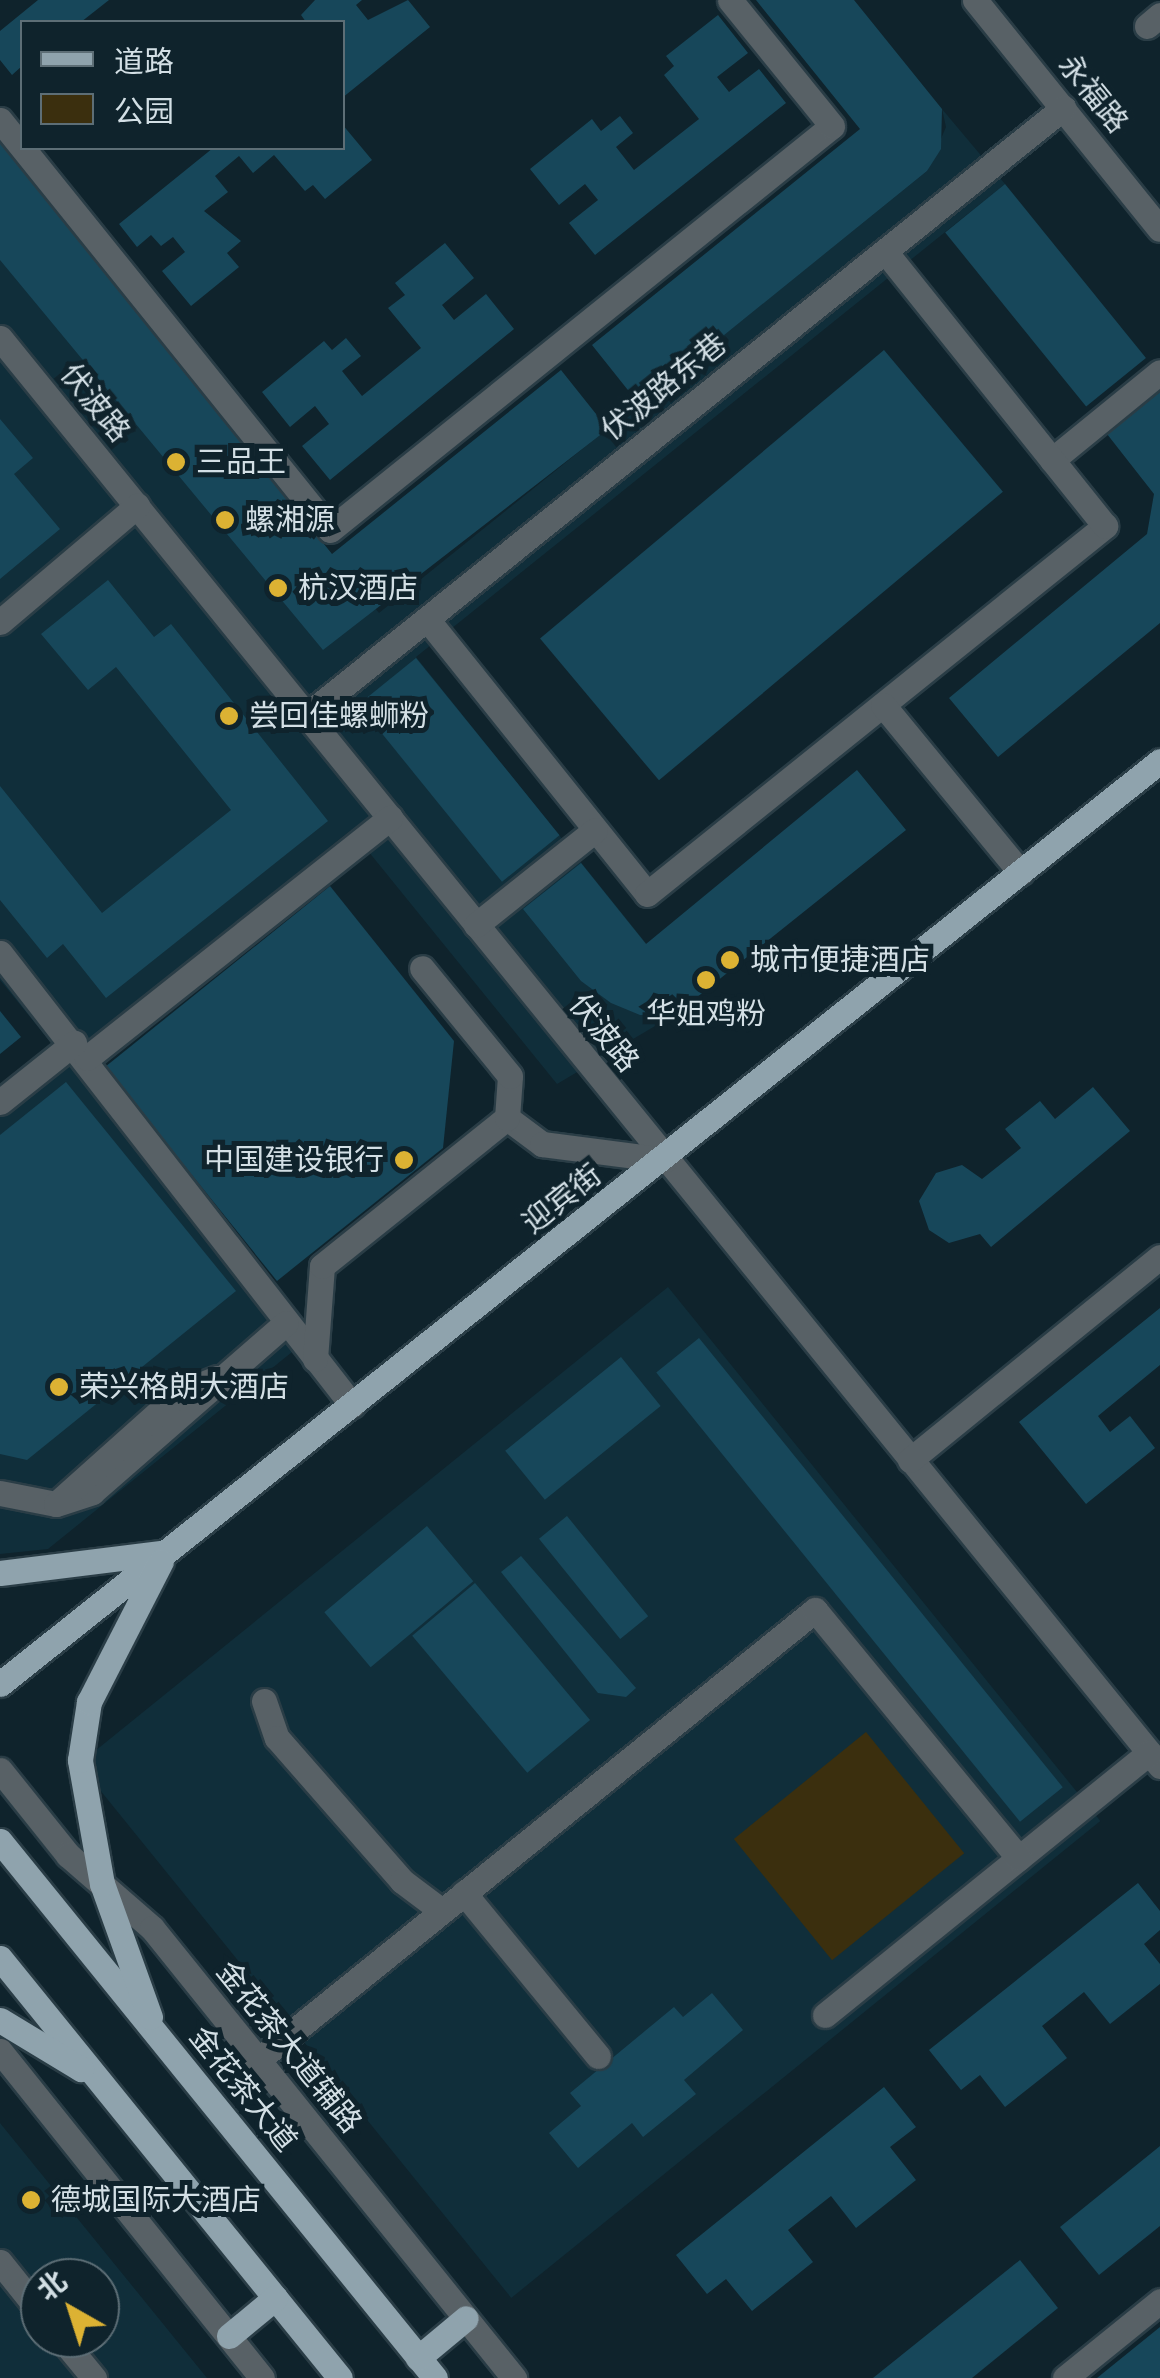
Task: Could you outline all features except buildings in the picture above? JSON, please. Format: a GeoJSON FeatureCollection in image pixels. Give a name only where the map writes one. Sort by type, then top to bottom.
{"type":"FeatureCollection","features":[{"type":"Feature","properties":{"kind":"main road","name":"迎宾街"},"geometry":{"type":"LineString","coordinates":[[0,1684],[665,1160],[1160,761]]}},
{"type":"Feature","properties":{"kind":"main road"},"geometry":{"type":"LineString","coordinates":[[0,1573],[166,1552]]}},
{"type":"Feature","properties":{"kind":"main road"},"geometry":{"type":"LineString","coordinates":[[157,2035],[102,1884],[83,1816],[89,1702],[166,1552]]}},
{"type":"Feature","properties":{"kind":"main road","name":"金花茶大道"},"geometry":{"type":"LineString","coordinates":[[0,1841],[427,2368]]}},
{"type":"Feature","properties":{"kind":"main road"},"geometry":{"type":"LineString","coordinates":[[0,1958],[340,2378]]}},
{"type":"Feature","properties":{"kind":"main road"},"geometry":{"type":"LineString","coordinates":[[0,2020],[99,2081]]}},
{"type":"Feature","properties":{"kind":"main road"},"geometry":{"type":"LineString","coordinates":[[229,2336],[275,2298]]}},
{"type":"Feature","properties":{"kind":"main road"},"geometry":{"type":"LineString","coordinates":[[427,2368],[466,2318]]}},
{"type":"Feature","properties":{"kind":"street"},"geometry":{"type":"LineString","coordinates":[[24,150],[330,530],[832,126],[730,0]]}},
{"type":"Feature","properties":{"kind":"street","name":"永福路"},"geometry":{"type":"LineString","coordinates":[[975,0],[1160,229]]}},
{"type":"Feature","properties":{"kind":"street","name":"伏波路东巷"},"geometry":{"type":"LineString","coordinates":[[307,716],[1062,108]]}},
{"type":"Feature","properties":{"kind":"street"},"geometry":{"type":"LineString","coordinates":[[0,120],[20,145]]}},
{"type":"Feature","properties":{"kind":"street"},"geometry":{"type":"LineString","coordinates":[[427,620],[647,894],[1105,526],[884,251]]}},
{"type":"Feature","properties":{"kind":"street","name":"伏波路"},"geometry":{"type":"LineString","coordinates":[[0,338],[1155,1760]]}},
{"type":"Feature","properties":{"kind":"street"},"geometry":{"type":"LineString","coordinates":[[1052,460],[1160,372]]}},
{"type":"Feature","properties":{"kind":"street"},"geometry":{"type":"LineString","coordinates":[[0,622],[136,506]]}},
{"type":"Feature","properties":{"kind":"street"},"geometry":{"type":"LineString","coordinates":[[884,704],[1021,873]]}},
{"type":"Feature","properties":{"kind":"street"},"geometry":{"type":"LineString","coordinates":[[0,1102],[80,1051],[390,818]]}},
{"type":"Feature","properties":{"kind":"street"},"geometry":{"type":"LineString","coordinates":[[476,924],[595,830]]}},
{"type":"Feature","properties":{"kind":"street"},"geometry":{"type":"LineString","coordinates":[[0,953],[80,1051],[98,1088],[352,1405]]}},
{"type":"Feature","properties":{"kind":"street"},"geometry":{"type":"LineString","coordinates":[[315,1359],[322,1266],[506,1118],[510,1076],[422,968]]}},
{"type":"Feature","properties":{"kind":"street"},"geometry":{"type":"LineString","coordinates":[[506,1118],[542,1144],[665,1160]]}},
{"type":"Feature","properties":{"kind":"street"},"geometry":{"type":"LineString","coordinates":[[910,1460],[1160,1257]]}},
{"type":"Feature","properties":{"kind":"street"},"geometry":{"type":"LineString","coordinates":[[0,1492],[56,1504],[92,1492],[196,1408],[217,1378],[286,1323]]}},
{"type":"Feature","properties":{"kind":"street"},"geometry":{"type":"LineString","coordinates":[[258,2060],[815,1610],[1020,1858]]}},
{"type":"Feature","properties":{"kind":"street"},"geometry":{"type":"LineString","coordinates":[[264,1701],[277,1738],[402,1880],[442,1911]]}},
{"type":"Feature","properties":{"kind":"street"},"geometry":{"type":"LineString","coordinates":[[825,2015],[1020,1858],[1155,1760]]}},
{"type":"Feature","properties":{"kind":"street","name":"金花茶大道辅路"},"geometry":{"type":"LineString","coordinates":[[0,1770],[102,1884],[152,1928],[514,2378]]}},
{"type":"Feature","properties":{"kind":"street"},"geometry":{"type":"LineString","coordinates":[[464,1893],[598,2056]]}},
{"type":"Feature","properties":{"kind":"street"},"geometry":{"type":"LineString","coordinates":[[0,2051],[262,2378]]}},
{"type":"Feature","properties":{"kind":"street"},"geometry":{"type":"LineString","coordinates":[[0,2262],[20,2287]]}},
{"type":"Feature","properties":{"kind":"street"},"geometry":{"type":"LineString","coordinates":[[1065,2378],[1160,2301]]}},
{"type":"Feature","properties":{"kind":"street"},"geometry":{"type":"LineString","coordinates":[[78,2358],[94,2378]]}},
{"type":"Feature","properties":{"kind":"shaded area"},"geometry":{"type":"Polygon","coordinates":[[[942,109],[1005,184],[416,657],[694,1003],[557,1084],[351,830],[65,1060],[0,980],[0,141],[379,613],[927,171],[946,127],[942,109]]]}},
{"type":"Feature","properties":{"kind":"shaded area"},"geometry":{"type":"Polygon","coordinates":[[[65,1060],[297,1348],[48,1549],[0,1554],[0,1112],[65,1060]]]}},
{"type":"Feature","properties":{"kind":"shaded area"},"geometry":{"type":"Polygon","coordinates":[[[668,1287],[1100,1821],[511,2298],[79,1764],[668,1287]]]}},
{"type":"Feature","properties":{"kind":"shaded area","name":"德城国际大酒店"},"geometry":{"type":"Polygon","coordinates":[[[0,2123],[110,2258],[20,2258],[20,2358],[120,2358],[120,2271],[207,2378],[0,2378],[0,2123]]]}},
{"type":"Feature","properties":{"kind":"green space"},"geometry":{"type":"Polygon","coordinates":[[[866,1732],[964,1853],[832,1960],[734,1839],[866,1732]]]}},
{"type":"Feature","properties":{"kind":"place","name":"三品王"},"geometry":{"type":"Point","coordinates":[176,462]}},
{"type":"Feature","properties":{"kind":"place","name":"螺湘源"},"geometry":{"type":"Point","coordinates":[225,520]}},
{"type":"Feature","properties":{"kind":"place","name":"杭汉酒店"},"geometry":{"type":"Point","coordinates":[278,588]}},
{"type":"Feature","properties":{"kind":"place","name":"尝回佳螺蛳粉"},"geometry":{"type":"Point","coordinates":[229,716]}},
{"type":"Feature","properties":{"kind":"place","name":"城市便捷酒店"},"geometry":{"type":"Point","coordinates":[730,960]}},
{"type":"Feature","properties":{"kind":"place","name":"华姐鸡粉"},"geometry":{"type":"Point","coordinates":[706,980]}},
{"type":"Feature","properties":{"kind":"place","name":"中国建设银行"},"geometry":{"type":"Point","coordinates":[404,1160]}},
{"type":"Feature","properties":{"kind":"place","name":"荣兴格朗大酒店"},"geometry":{"type":"Point","coordinates":[59,1387]}},
{"type":"Feature","properties":{"kind":"place","name":"德城国际大酒店"},"geometry":{"type":"Point","coordinates":[31,2200]}}]}
